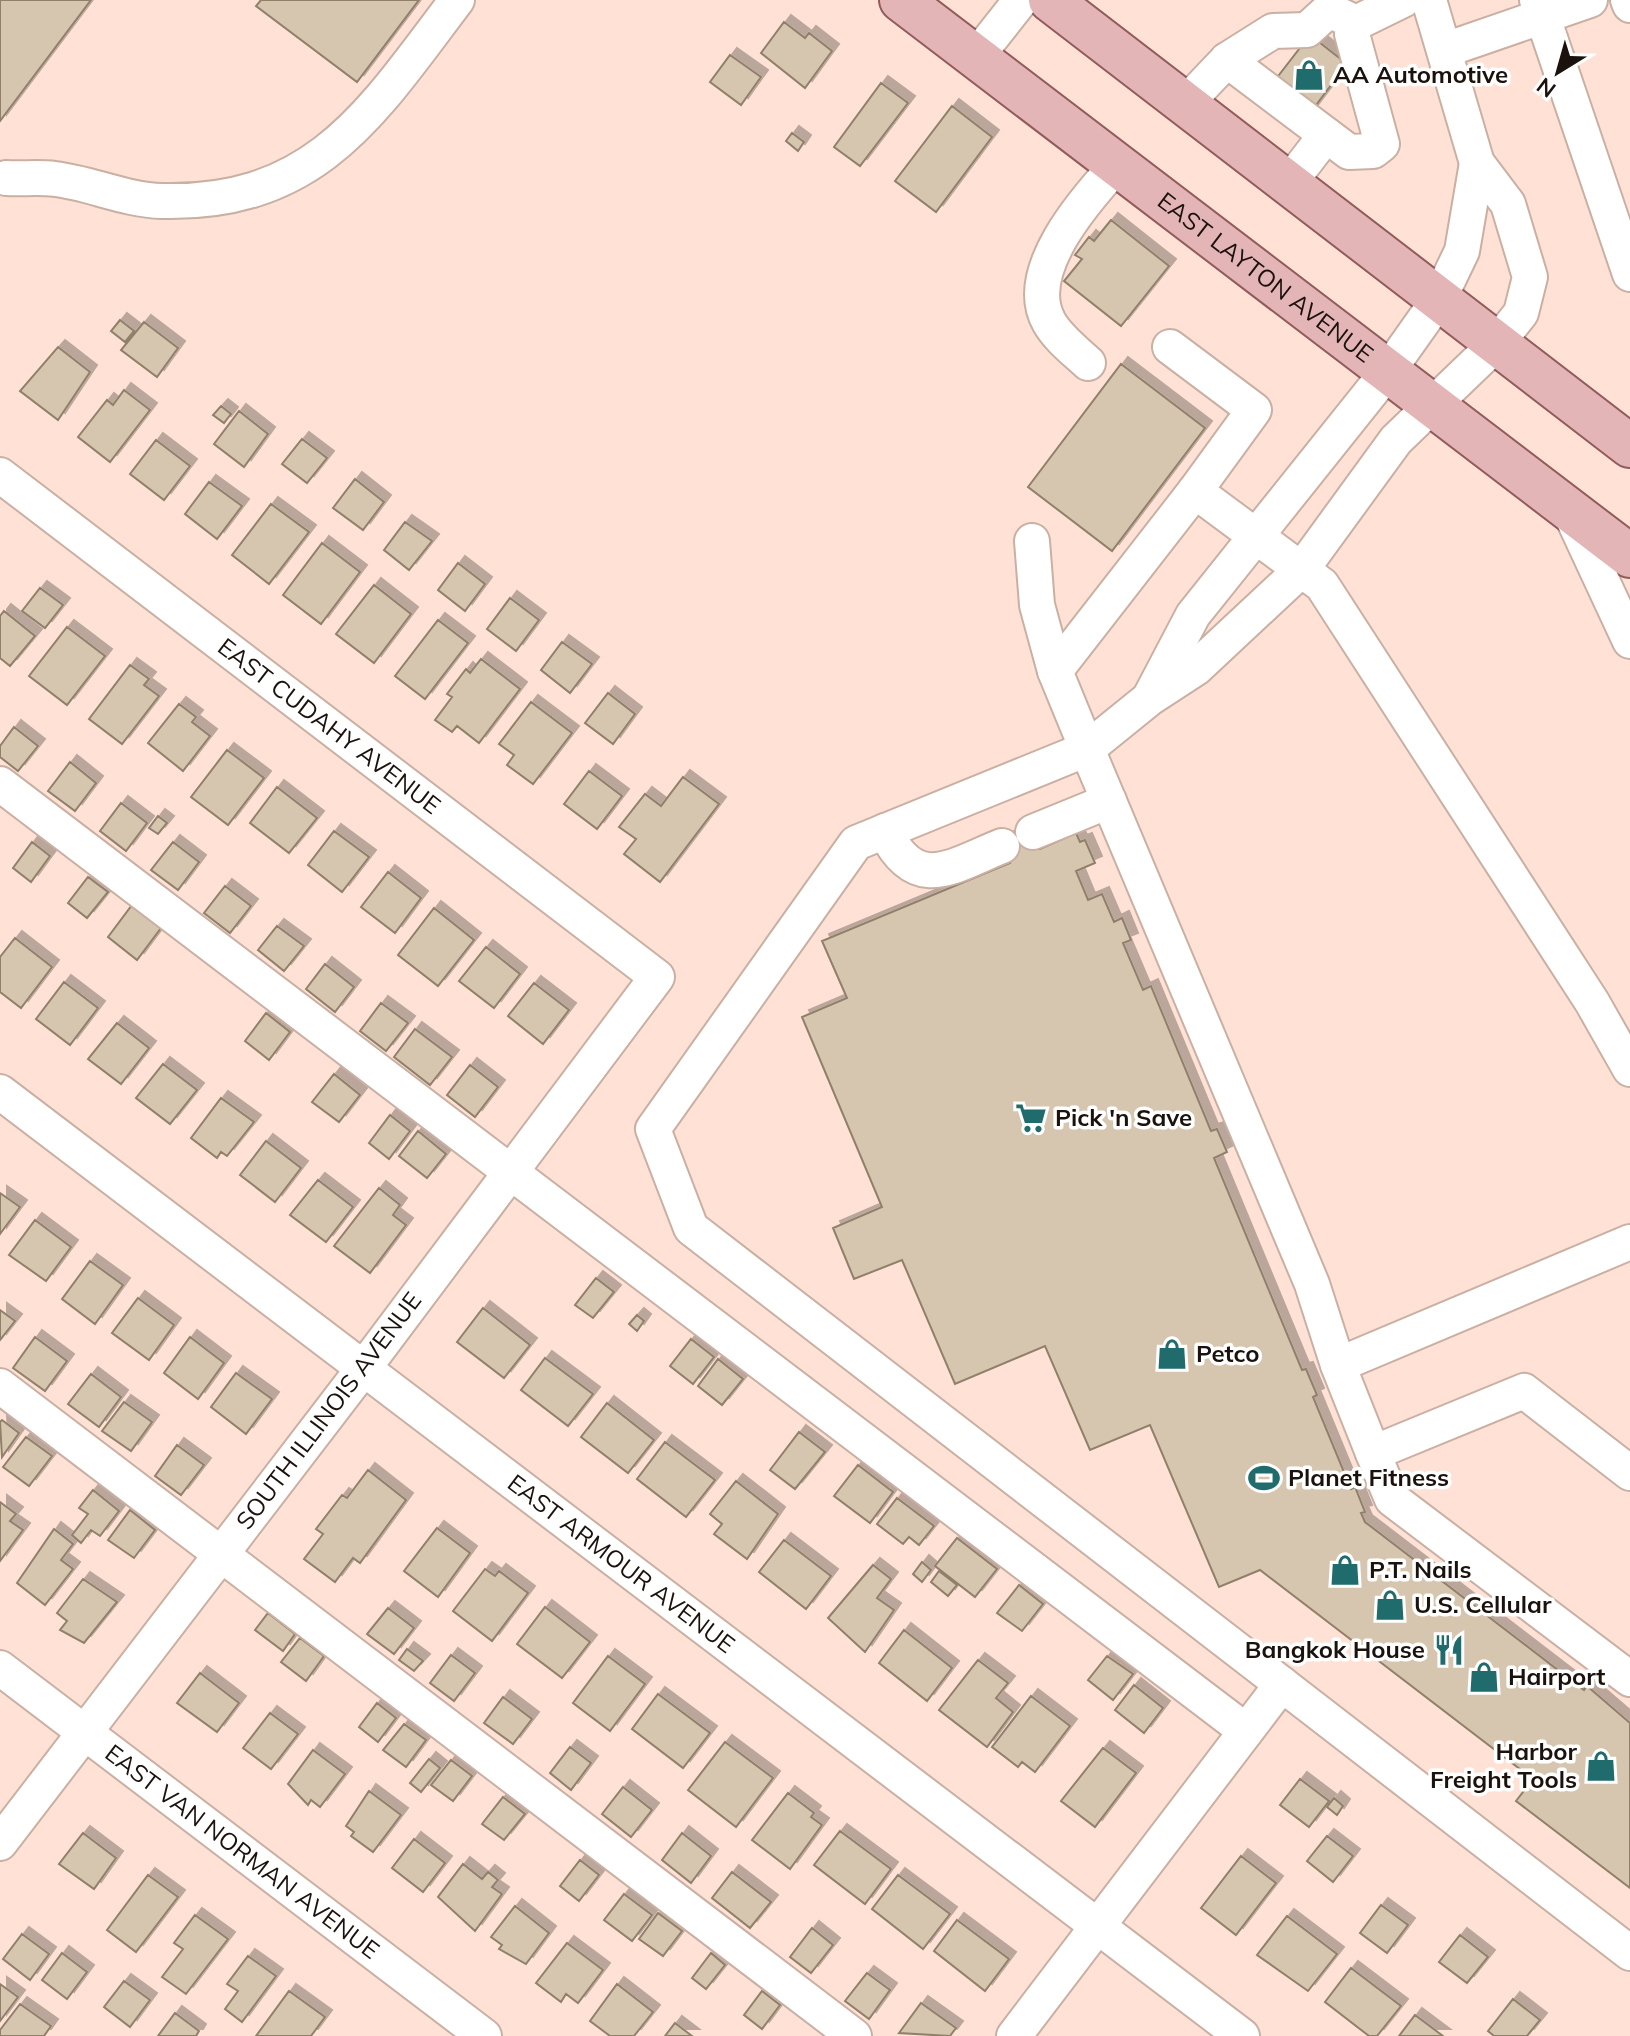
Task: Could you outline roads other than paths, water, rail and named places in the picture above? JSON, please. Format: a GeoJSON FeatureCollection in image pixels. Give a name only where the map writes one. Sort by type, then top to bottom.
{"type":"FeatureCollection","features":[{"type":"Feature","properties":{"kind":"main road","name":"EAST LAYTON AVENUE"},"geometry":{"type":"LineString","coordinates":[[901,0],[1630,556]]}},
{"type":"Feature","properties":{"kind":"main road"},"geometry":{"type":"LineString","coordinates":[[1050,0],[1630,446]]}},
{"type":"Feature","properties":{"kind":"street"},"geometry":{"type":"LineString","coordinates":[[3,176],[56,179],[161,201],[241,194],[292,175],[340,144],[375,108],[457,0]]}},
{"type":"Feature","properties":{"kind":"street"},"geometry":{"type":"LineString","coordinates":[[976,57],[1021,0]]}},
{"type":"Feature","properties":{"kind":"street"},"geometry":{"type":"LineString","coordinates":[[1227,60],[1349,152],[1373,151],[1382,144],[1352,34],[1356,23],[1403,0]]}},
{"type":"Feature","properties":{"kind":"street"},"geometry":{"type":"LineString","coordinates":[[1429,0],[1477,163],[1508,204],[1530,277],[1521,313],[1497,343],[1396,440],[1302,569],[1196,668],[1150,698],[1087,749],[856,843],[653,1129],[691,1228],[1630,1953]]}},
{"type":"Feature","properties":{"kind":"street"},"geometry":{"type":"LineString","coordinates":[[1445,50],[1540,9],[1590,0]]}},
{"type":"Feature","properties":{"kind":"street"},"geometry":{"type":"LineString","coordinates":[[1540,9],[1630,274]]}},
{"type":"Feature","properties":{"kind":"street"},"geometry":{"type":"LineString","coordinates":[[1186,103],[1227,60],[1273,31],[1307,30],[1329,10],[1356,23]]}},
{"type":"Feature","properties":{"kind":"street"},"geometry":{"type":"LineString","coordinates":[[1289,183],[1326,135]]}},
{"type":"Feature","properties":{"kind":"street"},"geometry":{"type":"LineString","coordinates":[[1150,698],[1193,615],[1388,371],[1439,299],[1462,251],[1477,163]]}},
{"type":"Feature","properties":{"kind":"street"},"geometry":{"type":"LineString","coordinates":[[1088,363],[1048,321],[1042,288],[1055,246],[1091,194],[1117,165]]}},
{"type":"Feature","properties":{"kind":"street"},"geometry":{"type":"LineString","coordinates":[[3,176],[38,204]]}},
{"type":"Feature","properties":{"kind":"street"},"geometry":{"type":"LineString","coordinates":[[1055,671],[1254,410],[1170,347]]}},
{"type":"Feature","properties":{"kind":"street","name":"EAST CUDAHY AVENUE"},"geometry":{"type":"LineString","coordinates":[[0,475],[657,977]]}},
{"type":"Feature","properties":{"kind":"street"},"geometry":{"type":"LineString","coordinates":[[1195,491],[1322,585],[1592,1002],[1630,1069]]}},
{"type":"Feature","properties":{"kind":"street"},"geometry":{"type":"LineString","coordinates":[[1569,510],[1630,641]]}},
{"type":"Feature","properties":{"kind":"street"},"geometry":{"type":"LineString","coordinates":[[1032,541],[1037,605],[1055,671],[1312,1284],[1338,1365],[1392,1499],[1630,1679]]}},
{"type":"Feature","properties":{"kind":"street"},"geometry":{"type":"LineString","coordinates":[[0,784],[1246,1731]]}},
{"type":"Feature","properties":{"kind":"street"},"geometry":{"type":"LineString","coordinates":[[1033,832],[1109,801]]}},
{"type":"Feature","properties":{"kind":"street"},"geometry":{"type":"LineString","coordinates":[[885,831],[895,851],[914,868],[933,874],[1002,846]]}},
{"type":"Feature","properties":{"kind":"street","name":"SOUTH ILLINOIS AVENUE"},"geometry":{"type":"LineString","coordinates":[[0,1843],[363,1369],[657,977]]}},
{"type":"Feature","properties":{"kind":"street","name":"EAST ARMOUR AVENUE"},"geometry":{"type":"LineString","coordinates":[[0,1092],[1242,2036]]}},
{"type":"Feature","properties":{"kind":"street"},"geometry":{"type":"LineString","coordinates":[[1338,1365],[1630,1242]]}},
{"type":"Feature","properties":{"kind":"street"},"geometry":{"type":"LineString","coordinates":[[0,1386],[854,2036]]}},
{"type":"Feature","properties":{"kind":"street"},"geometry":{"type":"LineString","coordinates":[[1373,1453],[1524,1391],[1630,1473]]}},
{"type":"Feature","properties":{"kind":"street","name":"EAST VAN NORMAN AVENUE"},"geometry":{"type":"LineString","coordinates":[[0,1668],[484,2036]]}},
{"type":"Feature","properties":{"kind":"street"},"geometry":{"type":"LineString","coordinates":[[1014,2036],[1282,1684]]}},
{"type":"Feature","properties":{"kind":"place","name":"AA Automotive"},"geometry":{"type":"Point","coordinates":[1309,75]}},
{"type":"Feature","properties":{"kind":"place","name":"Pick 'n Save"},"geometry":{"type":"Point","coordinates":[1031,1118]}},
{"type":"Feature","properties":{"kind":"place","name":"Petco"},"geometry":{"type":"Point","coordinates":[1172,1354]}},
{"type":"Feature","properties":{"kind":"place","name":"Planet Fitness"},"geometry":{"type":"Point","coordinates":[1264,1478]}},
{"type":"Feature","properties":{"kind":"place","name":"P.T. Nails"},"geometry":{"type":"Point","coordinates":[1345,1570]}},
{"type":"Feature","properties":{"kind":"place","name":"U.S. Cellular"},"geometry":{"type":"Point","coordinates":[1390,1605]}},
{"type":"Feature","properties":{"kind":"place","name":"Bangkok House"},"geometry":{"type":"Point","coordinates":[1449,1650]}},
{"type":"Feature","properties":{"kind":"place","name":"Hairport"},"geometry":{"type":"Point","coordinates":[1484,1677]}},
{"type":"Feature","properties":{"kind":"place","name":"Harbor Freight Tools"},"geometry":{"type":"Point","coordinates":[1601,1766]}}]}
